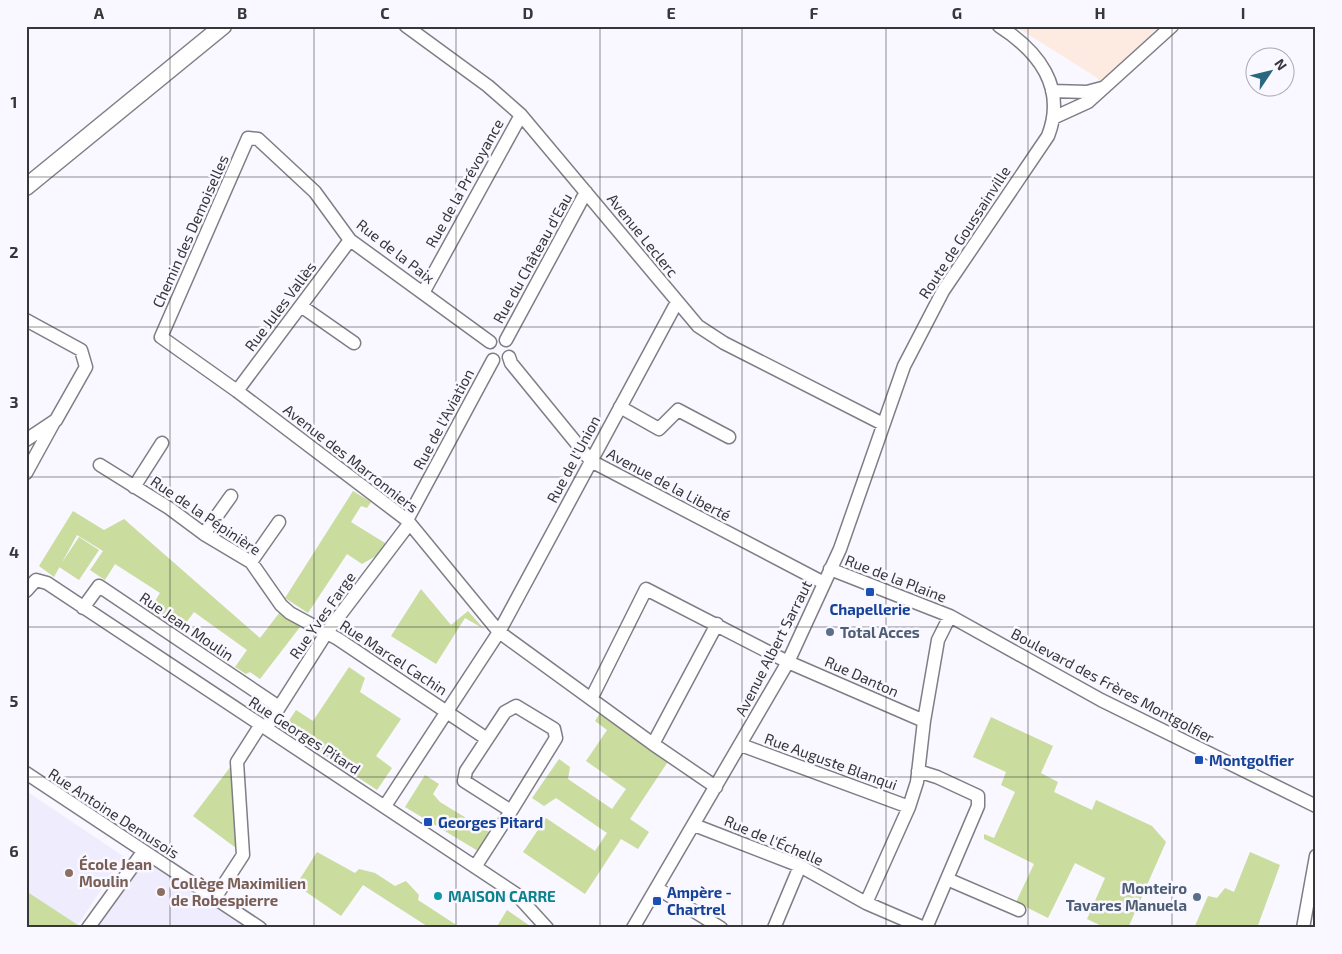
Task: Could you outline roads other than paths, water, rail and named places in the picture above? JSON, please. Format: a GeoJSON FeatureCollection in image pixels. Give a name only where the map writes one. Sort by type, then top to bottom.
{"type":"FeatureCollection","features":[{"type":"Feature","properties":{"kind":"main road"},"geometry":{"type":"LineString","coordinates":[[26,187],[223,26]]}},
{"type":"Feature","properties":{"kind":"street","name":"Avenue Leclerc"},"geometry":{"type":"LineString","coordinates":[[406,26],[488,86],[521,115],[698,326],[724,343],[883,424]]}},
{"type":"Feature","properties":{"kind":"street","name":"Route de Goussainville"},"geometry":{"type":"LineString","coordinates":[[904,366],[943,291],[973,244],[1042,146],[1053,118],[1052,91],[1043,66],[1032,51],[999,26]]}},
{"type":"Feature","properties":{"kind":"street"},"geometry":{"type":"LineString","coordinates":[[1053,118],[1088,102],[1172,26]]}},
{"type":"Feature","properties":{"kind":"street"},"geometry":{"type":"LineString","coordinates":[[1052,91],[1087,92],[1104,87]]}},
{"type":"Feature","properties":{"kind":"street","name":"Rue de la Prévoyance"},"geometry":{"type":"LineString","coordinates":[[423,293],[521,115]]}},
{"type":"Feature","properties":{"kind":"street","name":"Rue de la Paix"},"geometry":{"type":"LineString","coordinates":[[248,138],[258,139],[315,192],[350,240],[490,342]]}},
{"type":"Feature","properties":{"kind":"street","name":"Chemin des Demoiselles"},"geometry":{"type":"LineString","coordinates":[[161,337],[248,138]]}},
{"type":"Feature","properties":{"kind":"street","name":"Rue du Château d'Eau"},"geometry":{"type":"LineString","coordinates":[[506,340],[586,192]]}},
{"type":"Feature","properties":{"kind":"street","name":"Rue Jules Vallès"},"geometry":{"type":"LineString","coordinates":[[237,391],[350,240]]}},
{"type":"Feature","properties":{"kind":"street","name":"Rue de l'Union"},"geometry":{"type":"LineString","coordinates":[[385,806],[499,632],[677,302]]}},
{"type":"Feature","properties":{"kind":"street"},"geometry":{"type":"LineString","coordinates":[[301,306],[354,343]]}},
{"type":"Feature","properties":{"kind":"street"},"geometry":{"type":"LineString","coordinates":[[26,320],[81,350],[86,367],[26,473]]}},
{"type":"Feature","properties":{"kind":"street","name":"Avenue des Marronniers"},"geometry":{"type":"LineString","coordinates":[[161,337],[237,391],[408,522],[499,632],[653,744],[716,787]]}},
{"type":"Feature","properties":{"kind":"street"},"geometry":{"type":"LineString","coordinates":[[496,338],[506,340],[511,350],[509,357],[500,361],[493,360],[488,350],[490,342],[496,338]]}},
{"type":"Feature","properties":{"kind":"street","name":"Avenue de la Liberté"},"geometry":{"type":"LineString","coordinates":[[509,357],[511,363],[591,461],[824,583]]}},
{"type":"Feature","properties":{"kind":"street","name":"Rue de l'Aviation"},"geometry":{"type":"LineString","coordinates":[[408,522],[493,360]]}},
{"type":"Feature","properties":{"kind":"street","name":"Avenue Albert Sarraut"},"geometry":{"type":"LineString","coordinates":[[633,928],[788,662],[840,549],[904,366]]}},
{"type":"Feature","properties":{"kind":"street"},"geometry":{"type":"LineString","coordinates":[[620,407],[659,430],[678,410],[729,437]]}},
{"type":"Feature","properties":{"kind":"street"},"geometry":{"type":"LineString","coordinates":[[26,440],[56,420]]}},
{"type":"Feature","properties":{"kind":"street"},"geometry":{"type":"LineString","coordinates":[[134,487],[162,443]]}},
{"type":"Feature","properties":{"kind":"street","name":"Rue de la Pépinière"},"geometry":{"type":"LineString","coordinates":[[100,465],[204,534],[251,562],[281,605]]}},
{"type":"Feature","properties":{"kind":"street"},"geometry":{"type":"LineString","coordinates":[[204,534],[231,496]]}},
{"type":"Feature","properties":{"kind":"street"},"geometry":{"type":"LineString","coordinates":[[251,562],[279,522]]}},
{"type":"Feature","properties":{"kind":"street","name":"Rue Yves Farge"},"geometry":{"type":"LineString","coordinates":[[215,898],[243,854],[237,762],[279,707],[327,632],[408,522]]}},
{"type":"Feature","properties":{"kind":"street","name":"Rue de la Plaine"},"geometry":{"type":"LineString","coordinates":[[830,570],[950,616]]}},
{"type":"Feature","properties":{"kind":"street","name":"Rue Georges Pitard"},"geometry":{"type":"LineString","coordinates":[[26,591],[36,580],[47,583],[523,898],[547,928]]}},
{"type":"Feature","properties":{"kind":"street","name":"Rue Jean Moulin"},"geometry":{"type":"LineString","coordinates":[[83,608],[99,586],[279,707]]}},
{"type":"Feature","properties":{"kind":"street","name":"Rue Danton"},"geometry":{"type":"LineString","coordinates":[[591,699],[646,589],[788,662],[924,721]]}},
{"type":"Feature","properties":{"kind":"street","name":"Rue Marcel Cachin"},"geometry":{"type":"LineString","coordinates":[[281,605],[290,613],[327,632],[487,739]]}},
{"type":"Feature","properties":{"kind":"street"},"geometry":{"type":"LineString","coordinates":[[866,903],[909,807],[918,771],[924,721],[938,640],[950,616]]}},
{"type":"Feature","properties":{"kind":"street","name":"Boulevard des Frères Montgolfier"},"geometry":{"type":"LineString","coordinates":[[950,616],[1101,700],[1316,806]]}},
{"type":"Feature","properties":{"kind":"street"},"geometry":{"type":"LineString","coordinates":[[653,744],[717,624]]}},
{"type":"Feature","properties":{"kind":"street"},"geometry":{"type":"LineString","coordinates":[[475,867],[511,811],[556,738],[554,729],[516,706],[505,712],[466,771],[464,781],[511,811]]}},
{"type":"Feature","properties":{"kind":"street","name":"Rue Auguste Blanqui"},"geometry":{"type":"LineString","coordinates":[[741,745],[909,807]]}},
{"type":"Feature","properties":{"kind":"street"},"geometry":{"type":"LineString","coordinates":[[918,771],[937,777],[978,796],[978,806],[925,928]]}},
{"type":"Feature","properties":{"kind":"street","name":"Rue Antoine Demusois"},"geometry":{"type":"LineString","coordinates":[[26,774],[260,928]]}},
{"type":"Feature","properties":{"kind":"street","name":"Rue de l'Échelle"},"geometry":{"type":"LineString","coordinates":[[694,825],[800,866],[866,903],[925,928]]}},
{"type":"Feature","properties":{"kind":"street"},"geometry":{"type":"LineString","coordinates":[[88,928],[143,852]]}},
{"type":"Feature","properties":{"kind":"street"},"geometry":{"type":"LineString","coordinates":[[1303,928],[1316,856]]}},
{"type":"Feature","properties":{"kind":"street"},"geometry":{"type":"LineString","coordinates":[[774,928],[800,866]]}},
{"type":"Feature","properties":{"kind":"street"},"geometry":{"type":"LineString","coordinates":[[947,879],[1020,910]]}},
{"type":"Feature","properties":{"kind":"street"},"geometry":{"type":"LineString","coordinates":[[657,888],[721,928]]}},
{"type":"Feature","properties":{"kind":"place","name":"Chapellerie"},"geometry":{"type":"Point","coordinates":[870,592]}},
{"type":"Feature","properties":{"kind":"place","name":"Total Acces"},"geometry":{"type":"Point","coordinates":[830,632]}},
{"type":"Feature","properties":{"kind":"place","name":"Montgolfier"},"geometry":{"type":"Point","coordinates":[1199,760]}},
{"type":"Feature","properties":{"kind":"place","name":"Georges Pitard"},"geometry":{"type":"Point","coordinates":[428,822]}},
{"type":"Feature","properties":{"kind":"place","name":"École Jean Moulin"},"geometry":{"type":"Point","coordinates":[69,873]}},
{"type":"Feature","properties":{"kind":"place","name":"Collège Maximilien de Robespierre"},"geometry":{"type":"Point","coordinates":[161,892]}},
{"type":"Feature","properties":{"kind":"place","name":"MAISON CARRE"},"geometry":{"type":"Point","coordinates":[438,896]}},
{"type":"Feature","properties":{"kind":"place","name":"Monteiro Tavares Manuela"},"geometry":{"type":"Point","coordinates":[1197,897]}},
{"type":"Feature","properties":{"kind":"place","name":"Ampère - Chartrel"},"geometry":{"type":"Point","coordinates":[657,901]}}]}
